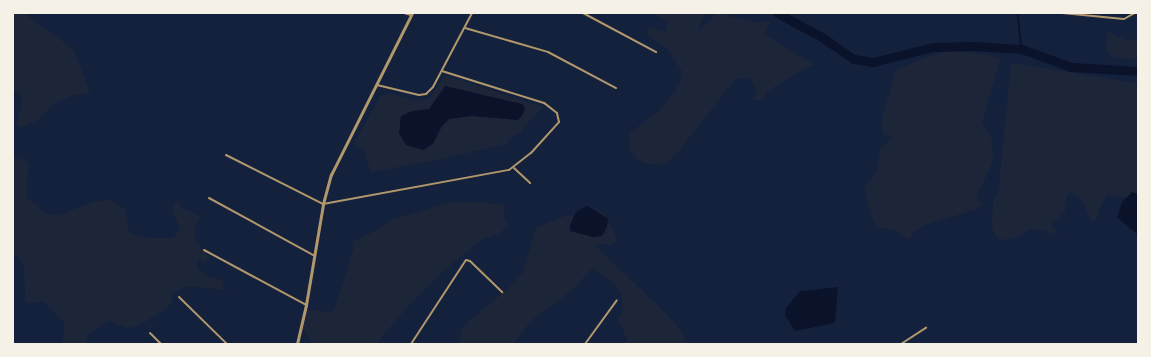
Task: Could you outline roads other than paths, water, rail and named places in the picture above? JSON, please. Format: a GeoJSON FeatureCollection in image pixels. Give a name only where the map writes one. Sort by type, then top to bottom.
{"type":"FeatureCollection","features":[{"type":"Feature","properties":{"kind":"street"},"geometry":{"type":"LineString","coordinates":[[297,344],[306,305],[323,204],[334,166],[412,14],[404,13]]}},
{"type":"Feature","properties":{"kind":"street"},"geometry":{"type":"LineString","coordinates":[[376,85],[419,95],[426,94],[433,87],[472,13]]}},
{"type":"Feature","properties":{"kind":"street"},"geometry":{"type":"LineString","coordinates":[[583,13],[656,52]]}},
{"type":"Feature","properties":{"kind":"street"},"geometry":{"type":"LineString","coordinates":[[1062,13],[1124,19],[1134,14]]}},
{"type":"Feature","properties":{"kind":"street"},"geometry":{"type":"LineString","coordinates":[[465,28],[548,52],[616,88]]}},
{"type":"Feature","properties":{"kind":"street"},"geometry":{"type":"LineString","coordinates":[[226,155],[323,204],[496,174],[514,168],[553,130],[559,119],[553,108],[535,99],[442,71]]}},
{"type":"Feature","properties":{"kind":"street"},"geometry":{"type":"LineString","coordinates":[[514,168],[530,183]]}},
{"type":"Feature","properties":{"kind":"street"},"geometry":{"type":"LineString","coordinates":[[209,198],[315,256]]}},
{"type":"Feature","properties":{"kind":"street"},"geometry":{"type":"LineString","coordinates":[[204,250],[306,305]]}},
{"type":"Feature","properties":{"kind":"street"},"geometry":{"type":"LineString","coordinates":[[411,344],[466,260],[470,261],[502,292]]}},
{"type":"Feature","properties":{"kind":"street"},"geometry":{"type":"LineString","coordinates":[[179,297],[227,344]]}},
{"type":"Feature","properties":{"kind":"street"},"geometry":{"type":"LineString","coordinates":[[585,344],[618,300]]}},
{"type":"Feature","properties":{"kind":"street"},"geometry":{"type":"LineString","coordinates":[[901,344],[926,328]]}},
{"type":"Feature","properties":{"kind":"street"},"geometry":{"type":"LineString","coordinates":[[150,333],[161,344]]}},
{"type":"Feature","properties":{"kind":"waterway"},"geometry":{"type":"LineString","coordinates":[[777,13],[822,37],[854,59],[873,62],[933,47],[974,46],[1022,49],[1071,67],[1138,71]]}},
{"type":"Feature","properties":{"kind":"waterway"},"geometry":{"type":"LineString","coordinates":[[1018,13],[1022,49]]}}]}
